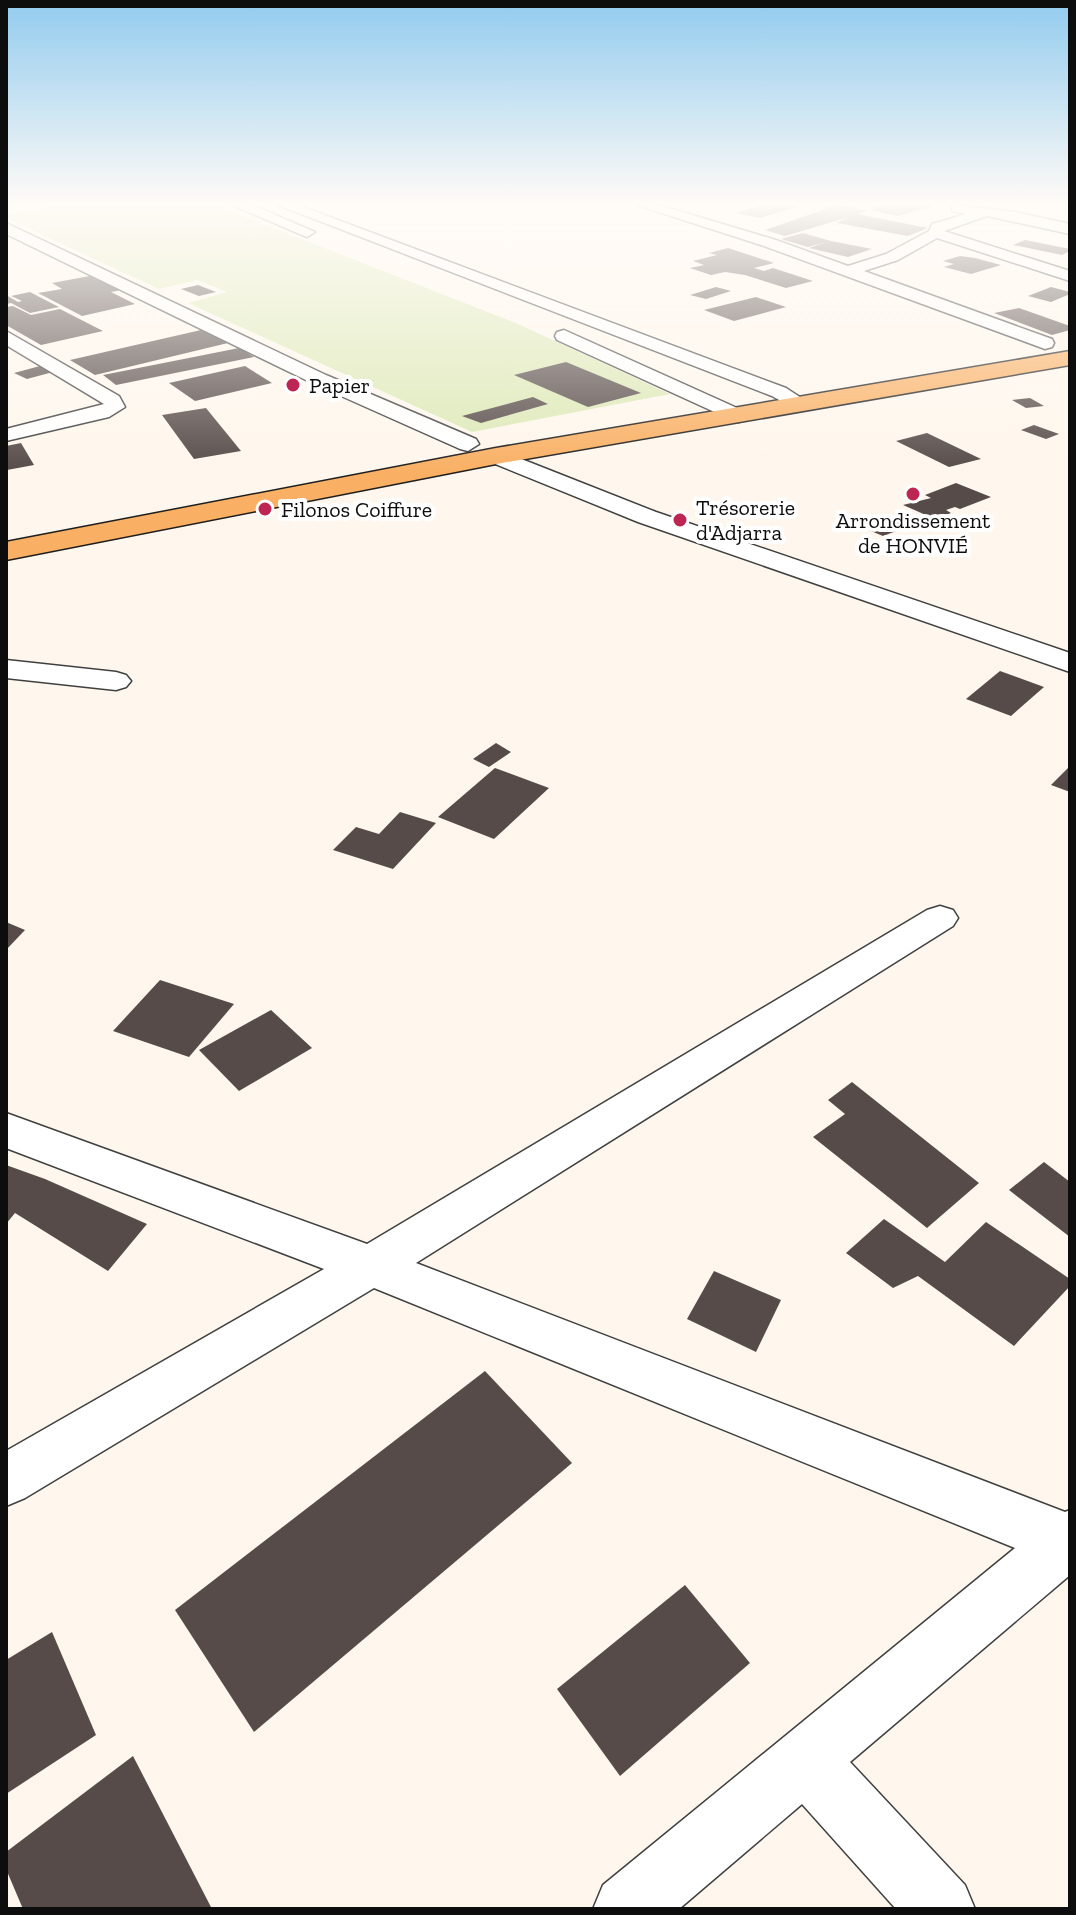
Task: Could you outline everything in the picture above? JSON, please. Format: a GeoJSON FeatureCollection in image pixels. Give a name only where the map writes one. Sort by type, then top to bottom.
{"type":"FeatureCollection","features":[{"type":"Feature","properties":{"kind":"main road"},"geometry":{"type":"LineString","coordinates":[[216,486],[779,392],[1058,341]]}},
{"type":"Feature","properties":{"kind":"main road"},"geometry":{"type":"LineString","coordinates":[[6,551],[496,456],[1070,358]]}},
{"type":"Feature","properties":{"kind":"street"},"geometry":{"type":"LineString","coordinates":[[142,294],[319,379],[468,444]]}},
{"type":"Feature","properties":{"kind":"street"},"geometry":{"type":"LineString","coordinates":[[521,294],[779,392],[802,405]]}},
{"type":"Feature","properties":{"kind":"street"},"geometry":{"type":"LineString","coordinates":[[918,294],[1058,341]]}},
{"type":"Feature","properties":{"kind":"street"},"geometry":{"type":"LineString","coordinates":[[516,314],[549,305]]}},
{"type":"Feature","properties":{"kind":"street"},"geometry":{"type":"LineString","coordinates":[[544,327],[739,416]]}},
{"type":"Feature","properties":{"kind":"street"},"geometry":{"type":"LineString","coordinates":[[6,337],[112,400],[115,407],[102,413],[6,435]]}},
{"type":"Feature","properties":{"kind":"street"},"geometry":{"type":"LineString","coordinates":[[496,456],[647,517],[1070,663]]}},
{"type":"Feature","properties":{"kind":"street"},"geometry":{"type":"LineString","coordinates":[[6,669],[116,681]]}},
{"type":"Feature","properties":{"kind":"street"},"geometry":{"type":"LineString","coordinates":[[6,1480],[371,1266],[940,918]]}},
{"type":"Feature","properties":{"kind":"street"},"geometry":{"type":"LineString","coordinates":[[6,1130],[371,1266],[1069,1540],[627,1909]]}},
{"type":"Feature","properties":{"kind":"street"},"geometry":{"type":"LineString","coordinates":[[805,1760],[941,1909]]}},
{"type":"Feature","properties":{"kind":"green space"},"geometry":{"type":"Polygon","coordinates":[[[219,294],[443,294],[518,324],[670,394],[472,432],[188,303],[219,294]]]}},
{"type":"Feature","properties":{"kind":"building"},"geometry":{"type":"Polygon","coordinates":[[[35,294],[59,307],[30,313],[11,303],[6,304],[6,295],[22,301],[11,296],[35,294]]]}},
{"type":"Feature","properties":{"kind":"building"},"geometry":{"type":"Polygon","coordinates":[[[41,294],[116,294],[135,304],[82,316],[41,294]]]}},
{"type":"Feature","properties":{"kind":"building"},"geometry":{"type":"Polygon","coordinates":[[[692,294],[720,294],[706,299],[692,294]]]}},
{"type":"Feature","properties":{"kind":"building"},"geometry":{"type":"Polygon","coordinates":[[[1032,294],[1069,294],[1051,302],[1028,296],[1032,294]]]}},
{"type":"Feature","properties":{"kind":"building"},"geometry":{"type":"Polygon","coordinates":[[[756,297],[786,307],[734,321],[704,310],[756,297]]]}},
{"type":"Feature","properties":{"kind":"building"},"geometry":{"type":"Polygon","coordinates":[[[13,306],[31,315],[60,309],[103,331],[41,345],[6,325],[6,307],[13,306]]]}},
{"type":"Feature","properties":{"kind":"building"},"geometry":{"type":"Polygon","coordinates":[[[1019,308],[1070,326],[1070,330],[1052,335],[994,313],[1019,308]]]}},
{"type":"Feature","properties":{"kind":"building"},"geometry":{"type":"Polygon","coordinates":[[[201,330],[228,343],[95,375],[70,360],[201,330]]]}},
{"type":"Feature","properties":{"kind":"building"},"geometry":{"type":"Polygon","coordinates":[[[239,348],[254,357],[116,385],[103,375],[239,348]]]}},
{"type":"Feature","properties":{"kind":"building"},"geometry":{"type":"Polygon","coordinates":[[[566,362],[641,393],[588,407],[514,375],[566,362]]]}},
{"type":"Feature","properties":{"kind":"building"},"geometry":{"type":"Polygon","coordinates":[[[40,366],[53,372],[27,379],[14,373],[40,366]]]}},
{"type":"Feature","properties":{"kind":"building"},"geometry":{"type":"Polygon","coordinates":[[[245,366],[272,383],[195,401],[169,383],[245,366]]]}},
{"type":"Feature","properties":{"kind":"building"},"geometry":{"type":"Polygon","coordinates":[[[533,397],[548,404],[481,423],[462,416],[533,397]]]}},
{"type":"Feature","properties":{"kind":"building"},"geometry":{"type":"Polygon","coordinates":[[[1030,398],[1044,406],[1026,408],[1012,400],[1030,398]]]}},
{"type":"Feature","properties":{"kind":"building"},"geometry":{"type":"Polygon","coordinates":[[[206,408],[241,451],[194,459],[162,415],[206,408]]]}},
{"type":"Feature","properties":{"kind":"building"},"geometry":{"type":"Polygon","coordinates":[[[1034,425],[1059,434],[1046,439],[1021,430],[1034,425]]]}},
{"type":"Feature","properties":{"kind":"building"},"geometry":{"type":"Polygon","coordinates":[[[927,433],[981,459],[949,467],[896,441],[927,433]]]}},
{"type":"Feature","properties":{"kind":"building"},"geometry":{"type":"Polygon","coordinates":[[[21,443],[34,465],[7,470],[6,446],[21,443]]]}},
{"type":"Feature","properties":{"kind":"building"},"geometry":{"type":"Polygon","coordinates":[[[956,483],[991,497],[960,509],[946,510],[951,513],[935,519],[903,505],[931,498],[925,495],[956,483]]]}},
{"type":"Feature","properties":{"kind":"building"},"geometry":{"type":"Polygon","coordinates":[[[900,515],[915,524],[883,536],[866,529],[900,515]]]}},
{"type":"Feature","properties":{"kind":"building"},"geometry":{"type":"Polygon","coordinates":[[[1000,671],[1044,687],[1011,716],[966,699],[1000,671]]]}},
{"type":"Feature","properties":{"kind":"building"},"geometry":{"type":"Polygon","coordinates":[[[496,743],[511,752],[489,767],[473,759],[496,743]]]}},
{"type":"Feature","properties":{"kind":"building"},"geometry":{"type":"Polygon","coordinates":[[[1070,766],[1070,792],[1051,785],[1070,766]]]}},
{"type":"Feature","properties":{"kind":"building"},"geometry":{"type":"Polygon","coordinates":[[[495,768],[549,788],[494,839],[438,817],[495,768]]]}},
{"type":"Feature","properties":{"kind":"building"},"geometry":{"type":"Polygon","coordinates":[[[400,812],[436,823],[393,869],[333,850],[356,827],[379,834],[400,812]]]}},
{"type":"Feature","properties":{"kind":"building"},"geometry":{"type":"Polygon","coordinates":[[[6,922],[25,930],[6,950],[6,922]]]}},
{"type":"Feature","properties":{"kind":"building"},"geometry":{"type":"Polygon","coordinates":[[[160,980],[234,1004],[189,1057],[113,1031],[160,980]]]}},
{"type":"Feature","properties":{"kind":"building"},"geometry":{"type":"Polygon","coordinates":[[[271,1010],[312,1048],[239,1091],[199,1050],[271,1010]]]}},
{"type":"Feature","properties":{"kind":"building"},"geometry":{"type":"Polygon","coordinates":[[[852,1082],[979,1183],[927,1228],[813,1137],[845,1114],[828,1100],[852,1082]]]}},
{"type":"Feature","properties":{"kind":"building"},"geometry":{"type":"Polygon","coordinates":[[[1044,1162],[1070,1182],[1070,1237],[1009,1190],[1044,1162]]]}},
{"type":"Feature","properties":{"kind":"building"},"geometry":{"type":"Polygon","coordinates":[[[6,1165],[147,1224],[108,1271],[15,1213],[6,1224],[6,1165]]]}},
{"type":"Feature","properties":{"kind":"building"},"geometry":{"type":"Polygon","coordinates":[[[884,1219],[945,1262],[986,1222],[1070,1279],[1070,1286],[1014,1346],[918,1276],[893,1288],[846,1253],[884,1219]]]}},
{"type":"Feature","properties":{"kind":"building"},"geometry":{"type":"Polygon","coordinates":[[[714,1271],[781,1300],[756,1352],[687,1319],[714,1271]]]}},
{"type":"Feature","properties":{"kind":"building"},"geometry":{"type":"Polygon","coordinates":[[[485,1371],[572,1463],[254,1732],[175,1610],[485,1371]]]}},
{"type":"Feature","properties":{"kind":"building"},"geometry":{"type":"Polygon","coordinates":[[[685,1585],[750,1663],[620,1776],[557,1689],[685,1585]]]}},
{"type":"Feature","properties":{"kind":"building"},"geometry":{"type":"Polygon","coordinates":[[[52,1632],[96,1735],[6,1794],[6,1660],[52,1632]]]}},
{"type":"Feature","properties":{"kind":"building"},"geometry":{"type":"Polygon","coordinates":[[[133,1756],[212,1909],[23,1909],[6,1869],[6,1852],[133,1756]]]}},
{"type":"Feature","properties":{"kind":"place","name":"Papier"},"geometry":{"type":"Point","coordinates":[293,385]}},
{"type":"Feature","properties":{"kind":"place","name":"Arrondissement de HONVIÉ"},"geometry":{"type":"Point","coordinates":[913,494]}},
{"type":"Feature","properties":{"kind":"place","name":"Filonos Coiffure"},"geometry":{"type":"Point","coordinates":[265,509]}},
{"type":"Feature","properties":{"kind":"place","name":"Trésorerie d'Adjarra"},"geometry":{"type":"Point","coordinates":[680,520]}}]}
